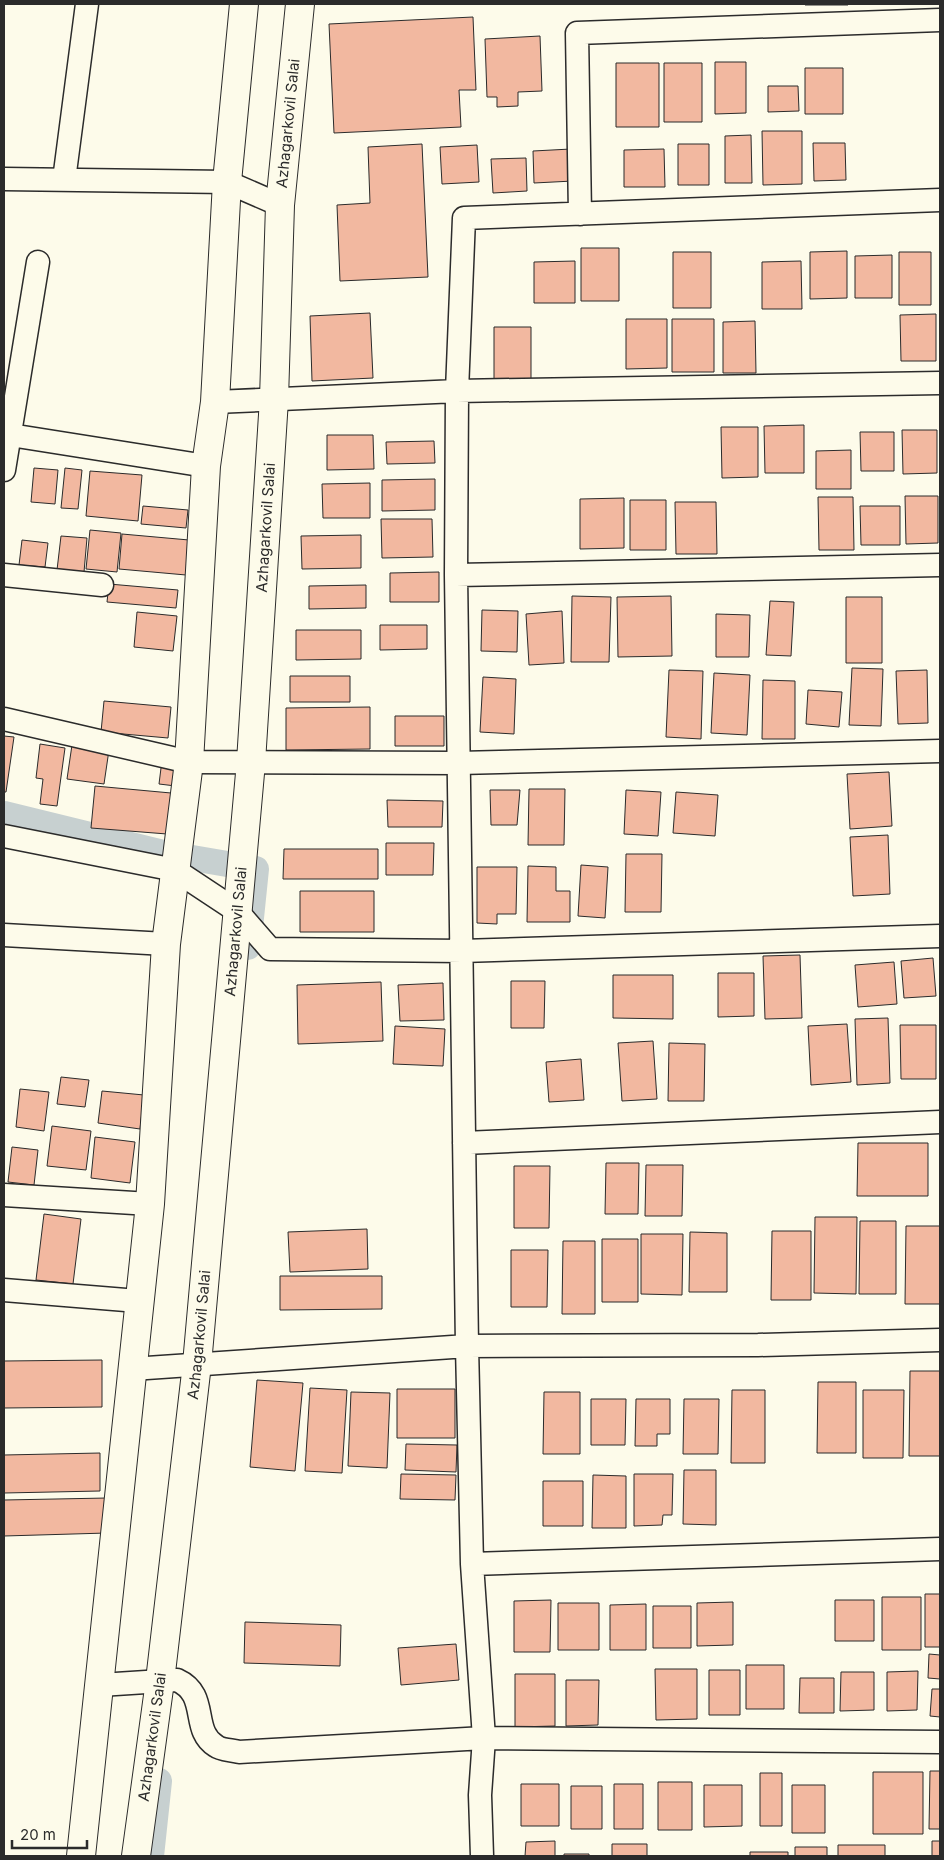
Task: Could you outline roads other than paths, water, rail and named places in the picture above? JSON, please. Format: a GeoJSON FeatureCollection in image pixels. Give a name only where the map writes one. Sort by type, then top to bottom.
{"type":"FeatureCollection","features":[{"type":"Feature","properties":{"kind":"main road"},"geometry":{"type":"LineString","coordinates":[[80,1856],[100,1685],[138,1301],[150,1204],[166,944],[189,762],[206,466],[215,402],[227,182],[244,4]]}},
{"type":"Feature","properties":{"kind":"main road","name":"Azhagarkovil Salai"},"geometry":{"type":"LineString","coordinates":[[136,1856],[168,1681],[203,1364],[251,762],[274,399],[280,205],[300,4]]}},
{"type":"Feature","properties":{"kind":"street"},"geometry":{"type":"LineString","coordinates":[[64,180],[87,4]]}},
{"type":"Feature","properties":{"kind":"street"},"geometry":{"type":"LineString","coordinates":[[580,214],[577,33],[940,20]]}},
{"type":"Feature","properties":{"kind":"street"},"geometry":{"type":"LineString","coordinates":[[4,179],[227,182],[280,205]]}},
{"type":"Feature","properties":{"kind":"street"},"geometry":{"type":"LineString","coordinates":[[482,1856],[480,1795],[484,1738],[472,1564],[467,1346],[456,575],[457,391],[464,218],[940,200]]}},
{"type":"Feature","properties":{"kind":"street"},"geometry":{"type":"LineString","coordinates":[[4,470],[7,435],[38,262]]}},
{"type":"Feature","properties":{"kind":"street"},"geometry":{"type":"LineString","coordinates":[[215,402],[457,391],[940,383]]}},
{"type":"Feature","properties":{"kind":"street"},"geometry":{"type":"LineString","coordinates":[[7,435],[206,466]]}},
{"type":"Feature","properties":{"kind":"street"},"geometry":{"type":"LineString","coordinates":[[456,575],[940,565]]}},
{"type":"Feature","properties":{"kind":"street"},"geometry":{"type":"LineString","coordinates":[[4,575],[102,585]]}},
{"type":"Feature","properties":{"kind":"street"},"geometry":{"type":"LineString","coordinates":[[4,719],[189,762],[459,763],[940,752]]}},
{"type":"Feature","properties":{"kind":"street"},"geometry":{"type":"LineString","coordinates":[[4,836],[176,859],[238,912],[270,949],[462,951],[940,936]]}},
{"type":"Feature","properties":{"kind":"street"},"geometry":{"type":"LineString","coordinates":[[4,935],[166,944]]}},
{"type":"Feature","properties":{"kind":"street"},"geometry":{"type":"LineString","coordinates":[[464,1143],[940,1122]]}},
{"type":"Feature","properties":{"kind":"street"},"geometry":{"type":"LineString","coordinates":[[4,1196],[150,1204]]}},
{"type":"Feature","properties":{"kind":"street"},"geometry":{"type":"LineString","coordinates":[[4,1290],[138,1301]]}},
{"type":"Feature","properties":{"kind":"street"},"geometry":{"type":"LineString","coordinates":[[132,1369],[467,1346],[758,1345],[940,1340]]}},
{"type":"Feature","properties":{"kind":"street"},"geometry":{"type":"LineString","coordinates":[[472,1564],[940,1549]]}},
{"type":"Feature","properties":{"kind":"street"},"geometry":{"type":"LineString","coordinates":[[100,1685],[168,1681],[188,1685],[195,1694],[203,1730],[216,1746],[239,1752],[484,1738],[940,1742]]}},
{"type":"Feature","properties":{"kind":"waterway"},"geometry":{"type":"LineString","coordinates":[[4,814],[163,853],[256,869],[248,947]]}},
{"type":"Feature","properties":{"kind":"waterway"},"geometry":{"type":"LineString","coordinates":[[151,1856],[159,1781]]}}]}
